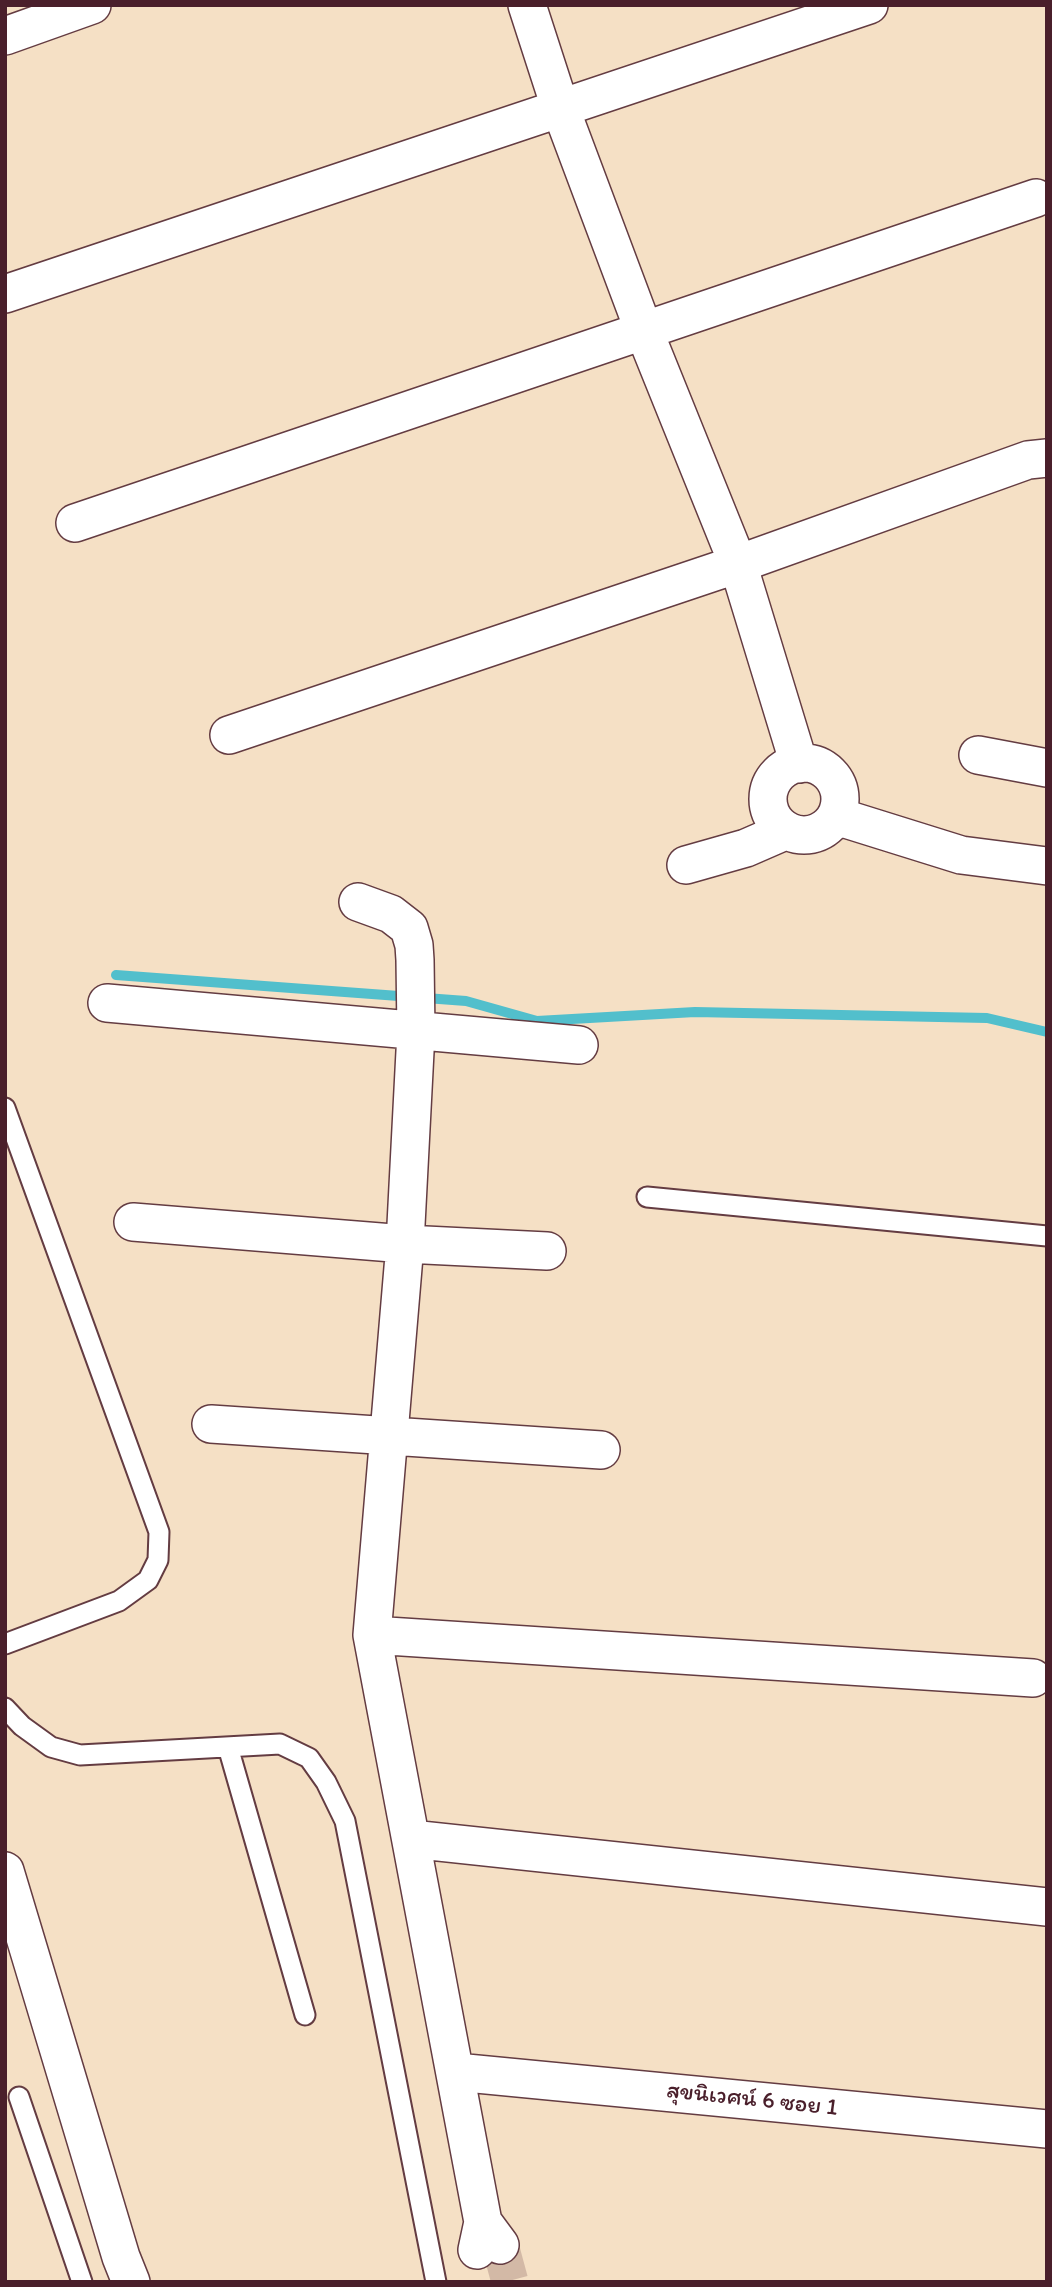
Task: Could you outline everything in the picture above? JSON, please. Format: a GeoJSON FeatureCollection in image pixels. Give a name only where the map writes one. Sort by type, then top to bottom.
{"type":"FeatureCollection","features":[{"type":"Feature","properties":{"kind":"street"},"geometry":{"type":"LineString","coordinates":[[5,36],[92,5]]}},
{"type":"Feature","properties":{"kind":"street"},"geometry":{"type":"LineString","coordinates":[[527,5],[560,107],[644,331],[738,564],[799,764]]}},
{"type":"Feature","properties":{"kind":"street"},"geometry":{"type":"LineString","coordinates":[[5,294],[869,5]]}},
{"type":"Feature","properties":{"kind":"street"},"geometry":{"type":"LineString","coordinates":[[75,523],[1036,198]]}},
{"type":"Feature","properties":{"kind":"street"},"geometry":{"type":"LineString","coordinates":[[229,735],[738,564],[1028,460],[1047,458]]}},
{"type":"Feature","properties":{"kind":"street"},"geometry":{"type":"LineString","coordinates":[[978,755],[1047,768]]}},
{"type":"Feature","properties":{"kind":"street"},"geometry":{"type":"LineString","coordinates":[[799,764],[812,764],[824,769],[833,778],[840,803],[836,816],[819,832],[808,835],[785,831],[775,822],[767,799],[770,786],[777,775],[787,767],[799,764]]}},
{"type":"Feature","properties":{"kind":"street"},"geometry":{"type":"LineString","coordinates":[[836,816],[961,855],[1047,866]]}},
{"type":"Feature","properties":{"kind":"street"},"geometry":{"type":"LineString","coordinates":[[686,865],[746,848],[785,831]]}},
{"type":"Feature","properties":{"kind":"street"},"geometry":{"type":"LineString","coordinates":[[358,902],[391,914],[408,928],[414,945],[415,960],[416,1016],[405,1244],[372,1635],[487,2239]]}},
{"type":"Feature","properties":{"kind":"street"},"geometry":{"type":"LineString","coordinates":[[107,1003],[416,1016],[579,1045]]}},
{"type":"Feature","properties":{"kind":"street"},"geometry":{"type":"LineString","coordinates":[[134,1222],[405,1244],[547,1251]]}},
{"type":"Feature","properties":{"kind":"street"},"geometry":{"type":"LineString","coordinates":[[211,1424],[601,1450]]}},
{"type":"Feature","properties":{"kind":"street"},"geometry":{"type":"LineString","coordinates":[[372,1635],[1033,1678]]}},
{"type":"Feature","properties":{"kind":"street"},"geometry":{"type":"LineString","coordinates":[[411,1839],[1047,1907]]}},
{"type":"Feature","properties":{"kind":"street"},"geometry":{"type":"LineString","coordinates":[[5,1871],[121,2257],[131,2282]]}},
{"type":"Feature","properties":{"kind":"street","name":"สุขนิเวศน์ 6 ซอย 1"},"geometry":{"type":"LineString","coordinates":[[456,2072],[1047,2129]]}},
{"type":"Feature","properties":{"kind":"lane"},"geometry":{"type":"LineString","coordinates":[[5,1108],[159,1532],[158,1560],[148,1580],[119,1601],[5,1644]]}},
{"type":"Feature","properties":{"kind":"lane"},"geometry":{"type":"LineString","coordinates":[[647,1197],[1047,1236]]}},
{"type":"Feature","properties":{"kind":"lane"},"geometry":{"type":"LineString","coordinates":[[5,1708],[22,1726],[51,1748],[80,1755],[280,1744],[309,1758],[326,1782],[345,1821],[436,2282]]}},
{"type":"Feature","properties":{"kind":"lane"},"geometry":{"type":"LineString","coordinates":[[228,1747],[305,2015]]}},
{"type":"Feature","properties":{"kind":"lane"},"geometry":{"type":"LineString","coordinates":[[19,2097],[82,2282]]}},
{"type":"Feature","properties":{"kind":"waterway"},"geometry":{"type":"LineString","coordinates":[[116,975],[466,1001],[537,1021],[695,1012],[987,1018],[1047,1032]]}},
{"type":"Feature","properties":{"kind":"tunnel"},"geometry":{"type":"LineString","coordinates":[[500,2245],[510,2282]]}}]}
